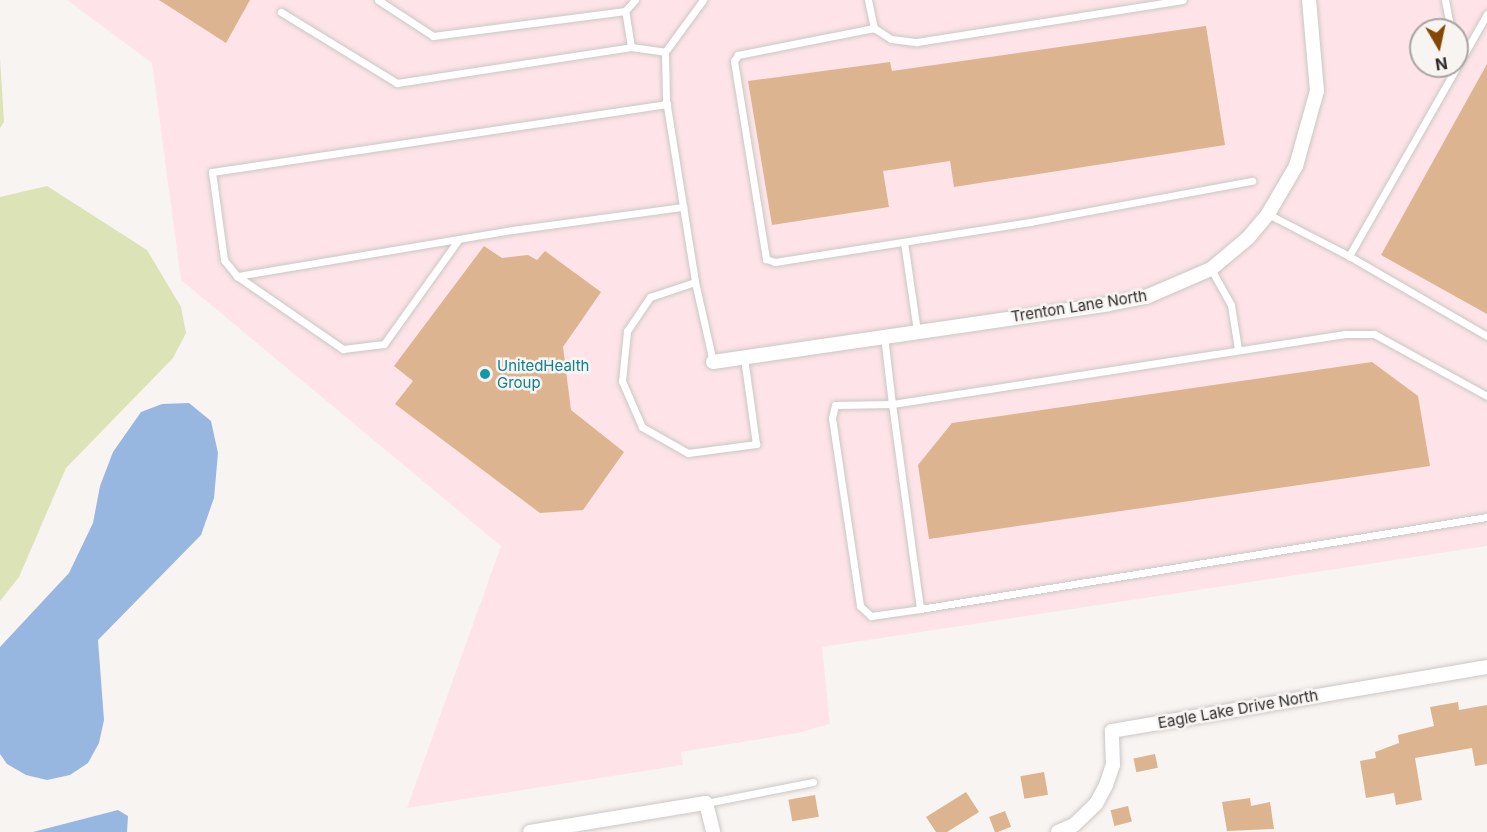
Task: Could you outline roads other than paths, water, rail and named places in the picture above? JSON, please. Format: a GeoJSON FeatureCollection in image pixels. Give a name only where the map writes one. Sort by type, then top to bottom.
{"type":"FeatureCollection","features":[{"type":"Feature","properties":{"kind":"street","name":"Trenton Lane North"},"geometry":{"type":"LineString","coordinates":[[713,362],[1146,297],[1211,269],[1248,238],[1268,213],[1296,166],[1317,91],[1309,0]]}},
{"type":"Feature","properties":{"kind":"street","name":"Eagle Lake Drive North"},"geometry":{"type":"LineString","coordinates":[[1058,832],[1074,825],[1096,804],[1113,765],[1112,731],[1487,667]]}},
{"type":"Feature","properties":{"kind":"street"},"geometry":{"type":"LineString","coordinates":[[530,832],[706,803],[714,832]]}},
{"type":"Feature","properties":{"kind":"lane"},"geometry":{"type":"LineString","coordinates":[[378,0],[433,36],[625,11],[635,0]]}},
{"type":"Feature","properties":{"kind":"lane"},"geometry":{"type":"LineString","coordinates":[[703,0],[665,52],[667,104],[695,282],[713,362]]}},
{"type":"Feature","properties":{"kind":"lane"},"geometry":{"type":"LineString","coordinates":[[867,0],[874,28],[891,39],[917,42],[1183,0]]}},
{"type":"Feature","properties":{"kind":"lane"},"geometry":{"type":"LineString","coordinates":[[1445,0],[1449,18]]}},
{"type":"Feature","properties":{"kind":"lane"},"geometry":{"type":"LineString","coordinates":[[625,11],[631,47]]}},
{"type":"Feature","properties":{"kind":"lane"},"geometry":{"type":"LineString","coordinates":[[281,12],[397,83],[631,47],[665,52]]}},
{"type":"Feature","properties":{"kind":"lane"},"geometry":{"type":"LineString","coordinates":[[1469,44],[1487,14]]}},
{"type":"Feature","properties":{"kind":"lane"},"geometry":{"type":"LineString","coordinates":[[874,28],[738,55],[734,61],[766,259],[775,262],[904,242],[1252,181]]}},
{"type":"Feature","properties":{"kind":"lane"},"geometry":{"type":"LineString","coordinates":[[1349,256],[1449,78]]}},
{"type":"Feature","properties":{"kind":"lane"},"geometry":{"type":"LineString","coordinates":[[459,239],[384,344],[343,349],[237,276],[224,260],[212,172],[667,104]]}},
{"type":"Feature","properties":{"kind":"lane"},"geometry":{"type":"LineString","coordinates":[[237,276],[459,239],[683,207]]}},
{"type":"Feature","properties":{"kind":"lane"},"geometry":{"type":"LineString","coordinates":[[1268,213],[1349,256],[1487,336]]}},
{"type":"Feature","properties":{"kind":"lane"},"geometry":{"type":"LineString","coordinates":[[904,242],[917,331]]}},
{"type":"Feature","properties":{"kind":"lane"},"geometry":{"type":"LineString","coordinates":[[1211,269],[1231,305],[1238,349]]}},
{"type":"Feature","properties":{"kind":"lane"},"geometry":{"type":"LineString","coordinates":[[695,282],[650,297],[627,331],[622,381],[642,427],[688,453],[756,444],[744,358]]}},
{"type":"Feature","properties":{"kind":"lane"},"geometry":{"type":"LineString","coordinates":[[1487,396],[1374,334],[1345,334],[892,404],[835,405],[832,418],[860,606],[864,614],[871,616],[1487,517]]}},
{"type":"Feature","properties":{"kind":"lane"},"geometry":{"type":"LineString","coordinates":[[884,336],[920,609]]}},
{"type":"Feature","properties":{"kind":"lane"},"geometry":{"type":"LineString","coordinates":[[706,803],[813,782]]}},
{"type":"Feature","properties":{"kind":"water"},"geometry":{"type":"Polygon","coordinates":[[[189,403],[211,421],[218,453],[214,498],[201,535],[98,640],[104,720],[99,743],[88,763],[70,775],[47,780],[26,775],[7,764],[0,754],[0,647],[69,573],[93,523],[100,486],[113,452],[141,412],[162,404],[189,403]]]}},
{"type":"Feature","properties":{"kind":"water"},"geometry":{"type":"Polygon","coordinates":[[[118,810],[128,816],[127,832],[33,832],[118,810]]]}},
{"type":"Feature","properties":{"kind":"place","name":"UnitedHealth Group"},"geometry":{"type":"Point","coordinates":[485,374]}}]}
